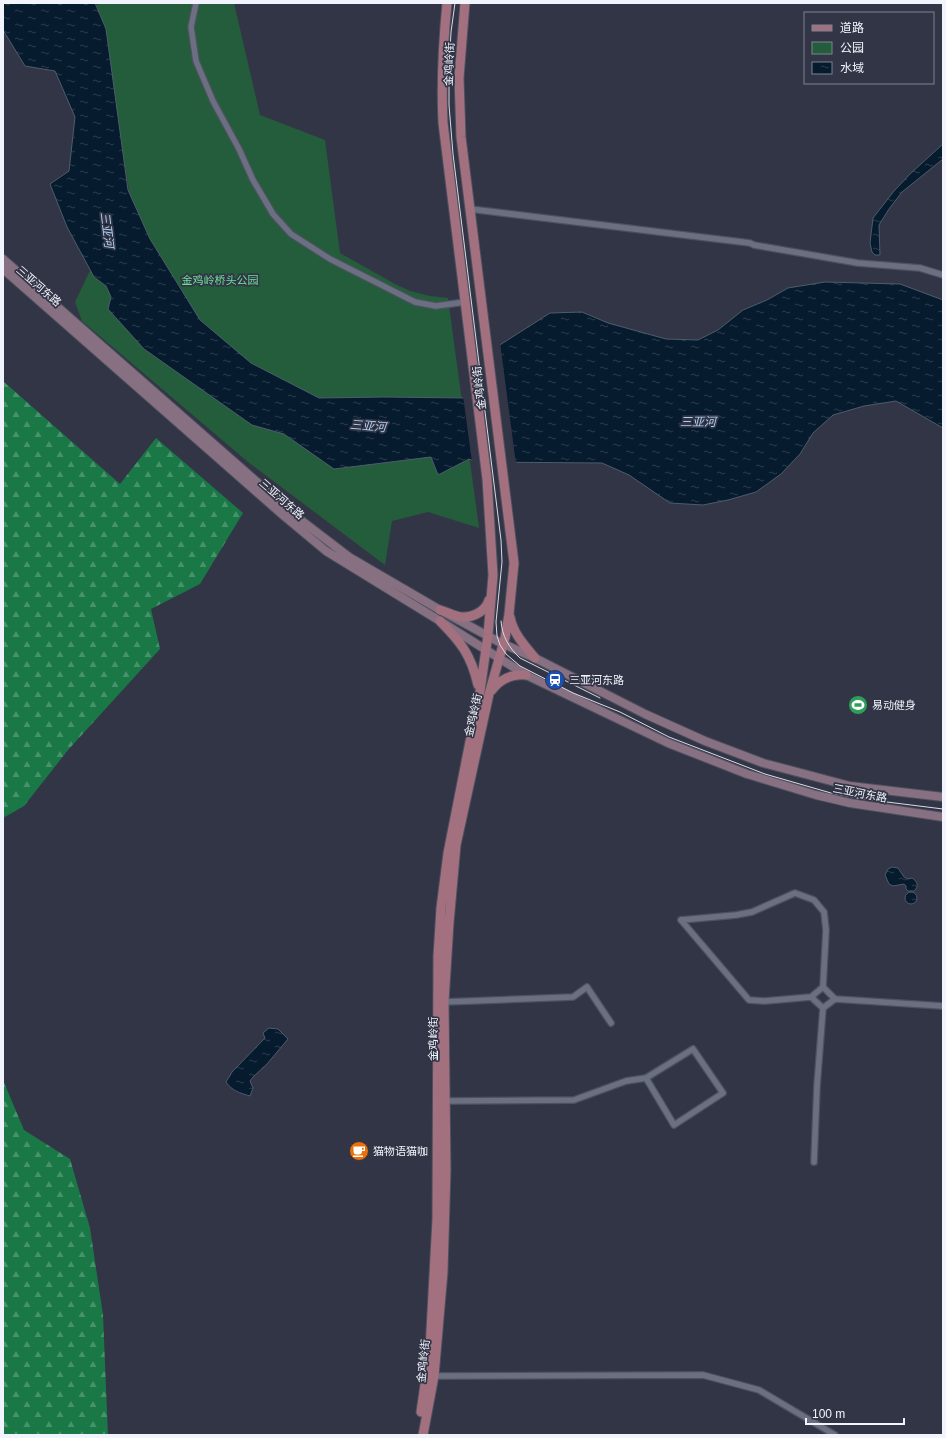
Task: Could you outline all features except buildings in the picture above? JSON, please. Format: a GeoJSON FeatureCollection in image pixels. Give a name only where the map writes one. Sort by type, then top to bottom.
{"type":"FeatureCollection","features":[{"type":"Feature","properties":{"kind":"main road","name":"金鸡岭街"},"geometry":{"type":"LineString","coordinates":[[417,1435],[423,1404],[430,1349],[437,1219],[438,956],[440,908],[448,853],[480,691],[488,636],[492,593],[492,553],[487,480],[442,123],[442,57],[447,3]]}},
{"type":"Feature","properties":{"kind":"main road","name":"金鸡岭街"},"geometry":{"type":"LineString","coordinates":[[423,1435],[434,1376],[443,1272],[446,1170],[444,1002],[456,845],[489,694],[504,644],[509,614],[514,563],[502,478],[461,137],[459,78],[465,3]]}},
{"type":"Feature","properties":{"kind":"main road","name":"三亚河东路"},"geometry":{"type":"LineString","coordinates":[[3,259],[298,518],[349,557],[440,610],[488,636],[674,727],[751,759],[850,786],[943,797]]}},
{"type":"Feature","properties":{"kind":"main road","name":"三亚河东路"},"geometry":{"type":"LineString","coordinates":[[3,269],[284,516],[326,551],[440,621],[499,660],[526,675],[668,743],[747,774],[816,795],[850,803],[943,816]]}},
{"type":"Feature","properties":{"kind":"main road"},"geometry":{"type":"LineString","coordinates":[[440,610],[461,617],[476,614],[483,610],[488,604],[492,593]]}},
{"type":"Feature","properties":{"kind":"main road"},"geometry":{"type":"LineString","coordinates":[[509,614],[517,635],[535,658]]}},
{"type":"Feature","properties":{"kind":"main road"},"geometry":{"type":"LineString","coordinates":[[440,621],[460,642],[468,654],[474,667],[480,691]]}},
{"type":"Feature","properties":{"kind":"main road"},"geometry":{"type":"LineString","coordinates":[[489,694],[496,685],[506,678],[518,674],[526,675]]}},
{"type":"Feature","properties":{"kind":"street"},"geometry":{"type":"LineString","coordinates":[[196,3],[191,27],[196,61],[213,101],[239,149],[253,180],[277,219],[291,234],[330,259],[415,302],[436,306],[465,302]]}},
{"type":"Feature","properties":{"kind":"street"},"geometry":{"type":"LineString","coordinates":[[470,209],[750,243],[858,262],[920,268],[943,275]]}},
{"type":"Feature","properties":{"kind":"street"},"geometry":{"type":"LineString","coordinates":[[795,893],[814,900],[824,912],[826,930],[823,987],[811,997],[765,1001],[749,1000],[681,920],[736,916],[752,912],[795,893]]}},
{"type":"Feature","properties":{"kind":"street"},"geometry":{"type":"LineString","coordinates":[[444,1002],[573,997],[587,987],[611,1023]]}},
{"type":"Feature","properties":{"kind":"street"},"geometry":{"type":"LineString","coordinates":[[823,987],[835,999]]}},
{"type":"Feature","properties":{"kind":"street"},"geometry":{"type":"LineString","coordinates":[[811,997],[822,1008],[814,1162]]}},
{"type":"Feature","properties":{"kind":"street"},"geometry":{"type":"LineString","coordinates":[[822,1008],[835,999],[943,1006]]}},
{"type":"Feature","properties":{"kind":"street"},"geometry":{"type":"LineString","coordinates":[[445,1101],[574,1100],[626,1081],[646,1078],[693,1049],[723,1092],[674,1125],[646,1078]]}},
{"type":"Feature","properties":{"kind":"street"},"geometry":{"type":"LineString","coordinates":[[434,1376],[703,1375],[759,1390],[835,1435]]}},
{"type":"Feature","properties":{"kind":"green space","name":"金鸡岭桥头公园"},"geometry":{"type":"Polygon","coordinates":[[[97,3],[234,3],[260,115],[325,140],[340,253],[410,291],[430,296],[448,298],[479,528],[428,512],[392,521],[385,565],[248,462],[82,321],[75,302],[129,189],[97,3]]]}},
{"type":"Feature","properties":{"kind":"green space"},"geometry":{"type":"Polygon","coordinates":[[[3,381],[120,484],[156,438],[243,513],[200,584],[151,609],[160,649],[68,750],[24,806],[3,818],[3,381]]]}},
{"type":"Feature","properties":{"kind":"green space"},"geometry":{"type":"Polygon","coordinates":[[[3,1080],[24,1130],[70,1159],[90,1228],[103,1315],[108,1435],[3,1435],[3,1080]]]}},
{"type":"Feature","properties":{"kind":"water","name":"三亚河"},"geometry":{"type":"Polygon","coordinates":[[[3,3],[95,3],[106,29],[128,190],[150,239],[200,320],[251,363],[319,398],[466,398],[481,357],[550,313],[582,312],[608,323],[666,339],[698,340],[718,330],[743,310],[767,300],[788,288],[825,282],[900,284],[943,300],[943,428],[896,401],[864,406],[833,415],[813,433],[800,454],[781,474],[756,492],[703,505],[670,503],[629,475],[602,463],[476,462],[469,459],[438,475],[431,457],[334,469],[284,434],[252,425],[144,349],[108,309],[111,297],[106,286],[94,277],[67,227],[50,184],[69,171],[75,117],[55,71],[25,66],[3,30],[3,3]]]}},
{"type":"Feature","properties":{"kind":"water"},"geometry":{"type":"Polygon","coordinates":[[[943,144],[943,159],[902,192],[879,225],[880,255],[875,255],[872,252],[870,243],[873,218],[894,191],[911,173],[943,144]]]}},
{"type":"Feature","properties":{"kind":"water"},"geometry":{"type":"Polygon","coordinates":[[[892,867],[898,868],[904,877],[908,879],[912,878],[916,881],[917,886],[914,891],[908,891],[904,884],[893,886],[889,884],[885,875],[888,869],[892,867]]]}},
{"type":"Feature","properties":{"kind":"water"},"geometry":{"type":"Polygon","coordinates":[[[911,892],[915,894],[917,898],[915,902],[911,904],[907,902],[905,898],[907,894],[911,892]]]}},
{"type":"Feature","properties":{"kind":"water"},"geometry":{"type":"Polygon","coordinates":[[[269,1028],[278,1029],[288,1039],[267,1064],[250,1081],[253,1088],[250,1096],[236,1091],[226,1082],[232,1072],[265,1038],[263,1033],[269,1028]]]}},
{"type":"Feature","properties":{"kind":"pier"},"geometry":{"type":"Polygon","coordinates":[[[500,342],[516,464],[476,464],[472,462],[463,396],[479,356],[500,342]]]}},
{"type":"Feature","properties":{"kind":"tram line"},"geometry":{"type":"LineString","coordinates":[[455,3],[451,32],[449,105],[453,154],[501,540],[502,562],[496,622],[497,636],[500,645],[506,654],[520,666],[573,693],[620,712],[669,737],[765,774],[831,793],[863,799],[943,809]]}},
{"type":"Feature","properties":{"kind":"tram line"},"geometry":{"type":"LineString","coordinates":[[501,621],[503,632],[507,641],[520,658],[600,698]]}},
{"type":"Feature","properties":{"kind":"place","name":"三亚河东路"},"geometry":{"type":"Point","coordinates":[555,680]}},
{"type":"Feature","properties":{"kind":"place","name":"易动健身"},"geometry":{"type":"Point","coordinates":[858,705]}},
{"type":"Feature","properties":{"kind":"place","name":"猫物语猫咖"},"geometry":{"type":"Point","coordinates":[359,1151]}}]}
